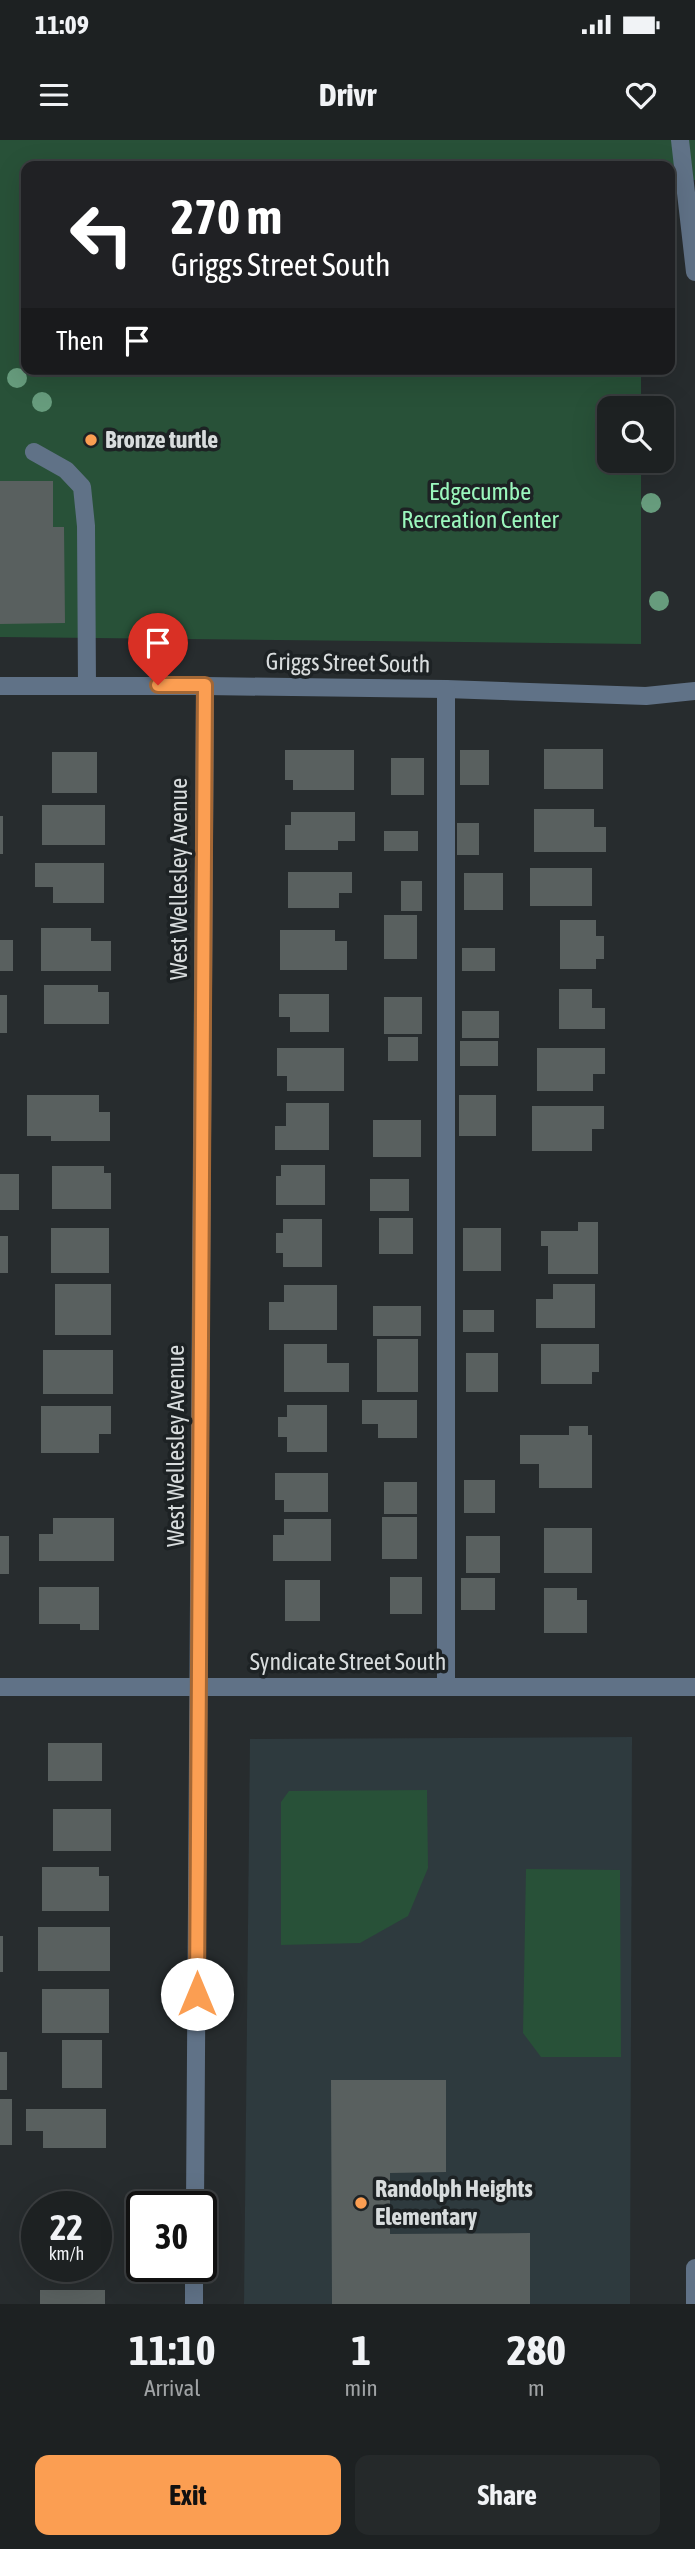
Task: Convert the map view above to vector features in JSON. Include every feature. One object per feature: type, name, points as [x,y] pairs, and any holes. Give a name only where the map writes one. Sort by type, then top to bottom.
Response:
[{"type":"street","points":[[680,140],[695,272]]},
{"type":"street","points":[[34,452],[66,470],[82,487],[86,526],[87,685]]},
{"type":"street","name":"Griggs Street South","points":[[0,685],[205,685],[646,696],[695,691]]},
{"type":"street","name":"West Wellesley Avenue","points":[[195,2191],[205,685]]},
{"type":"street","points":[[446,690],[446,1687]]},
{"type":"street","name":"Syndicate Street South","points":[[0,1687],[695,1687]]},
{"type":"street","points":[[695,2268],[695,2304]]},
{"type":"street","points":[[194,2282],[194,2304]]},
{"type":"shaded area","points":[[632,1737],[630,2304],[244,2304],[250,1739]]},
{"type":"green space","name":"Edgecumbe Recreation Center","points":[[0,140],[695,140],[695,180],[675,179],[675,161],[21,161],[21,375],[641,375],[641,396],[597,396],[597,473],[641,473],[641,644],[0,637]]},
{"type":"green space","points":[[427,1790],[428,1868],[408,1916],[360,1943],[281,1945],[281,1802],[289,1791]]},
{"type":"green space","points":[[526,1869],[620,1870],[621,2057],[541,2057],[523,2033]]},
{"type":"building","points":[[0,481],[53,481],[53,527],[64,527],[65,623],[0,624]]},
{"type":"building","points":[[544,749],[603,749],[603,789],[544,789]]},
{"type":"building","points":[[285,750],[354,750],[354,790],[293,790],[293,780],[285,780]]},
{"type":"building","points":[[460,750],[489,750],[489,785],[460,785]]},
{"type":"building","points":[[52,752],[97,752],[97,793],[52,793]]},
{"type":"building","points":[[391,758],[424,758],[424,795],[391,795]]},
{"type":"building","points":[[42,805],[105,805],[105,845],[42,845]]},
{"type":"building","points":[[534,809],[594,809],[594,827],[606,827],[606,852],[534,852]]},
{"type":"building","points":[[291,812],[355,812],[355,841],[338,841],[338,850],[285,850],[285,825],[291,825]]},
{"type":"building","points":[[0,816],[3,816],[3,854],[0,854]]},
{"type":"building","points":[[457,823],[479,823],[479,855],[457,855]]},
{"type":"building","points":[[384,831],[418,831],[418,851],[384,851]]},
{"type":"building","points":[[35,863],[104,863],[104,903],[53,903],[53,887],[35,887]]},
{"type":"building","points":[[530,868],[592,868],[592,906],[530,906]]},
{"type":"building","points":[[288,872],[352,872],[352,893],[339,893],[339,908],[288,908]]},
{"type":"building","points":[[464,873],[503,873],[503,910],[464,910]]},
{"type":"building","points":[[401,881],[422,881],[422,911],[401,911]]},
{"type":"building","points":[[384,915],[417,915],[417,959],[384,959]]},
{"type":"building","points":[[560,920],[596,920],[596,936],[604,936],[604,959],[596,959],[596,969],[560,969]]},
{"type":"building","points":[[41,928],[91,928],[91,941],[111,941],[111,971],[41,971]]},
{"type":"building","points":[[280,930],[335,930],[335,941],[347,941],[347,970],[280,970]]},
{"type":"building","points":[[0,940],[13,940],[13,971],[0,971]]},
{"type":"building","points":[[462,948],[495,948],[495,971],[462,971]]},
{"type":"building","points":[[44,985],[98,985],[98,992],[109,992],[109,1024],[44,1024]]},
{"type":"building","points":[[559,989],[592,989],[592,1008],[605,1008],[605,1029],[559,1029]]},
{"type":"building","points":[[279,994],[329,994],[329,1032],[290,1032],[290,1017],[279,1017]]},
{"type":"building","points":[[0,995],[7,995],[7,1033],[0,1033]]},
{"type":"building","points":[[384,997],[422,997],[422,1034],[384,1034]]},
{"type":"building","points":[[462,1011],[499,1011],[499,1038],[462,1038]]},
{"type":"building","points":[[388,1037],[418,1037],[418,1061],[388,1061]]},
{"type":"building","points":[[460,1041],[498,1041],[498,1066],[460,1066]]},
{"type":"building","points":[[277,1048],[344,1048],[344,1091],[287,1091],[287,1076],[277,1076]]},
{"type":"building","points":[[537,1048],[605,1048],[605,1074],[593,1074],[593,1091],[537,1091]]},
{"type":"building","points":[[27,1095],[99,1095],[99,1112],[110,1112],[110,1141],[51,1141],[51,1136],[27,1136]]},
{"type":"building","points":[[459,1095],[496,1095],[496,1136],[459,1136]]},
{"type":"building","points":[[286,1103],[329,1103],[329,1150],[275,1150],[275,1126],[286,1126]]},
{"type":"building","points":[[532,1106],[604,1106],[604,1129],[592,1129],[592,1151],[532,1151]]},
{"type":"building","points":[[373,1120],[421,1120],[421,1157],[373,1157]]},
{"type":"building","points":[[281,1165],[325,1165],[325,1205],[276,1205],[276,1176],[281,1176]]},
{"type":"building","points":[[52,1166],[104,1166],[104,1173],[111,1173],[111,1209],[52,1209]]},
{"type":"building","points":[[0,1174],[19,1174],[19,1210],[0,1210]]},
{"type":"building","points":[[370,1179],[409,1179],[409,1211],[370,1211]]},
{"type":"building","points":[[379,1218],[413,1218],[413,1254],[379,1254]]},
{"type":"building","points":[[283,1219],[322,1219],[322,1267],[283,1267],[283,1253],[276,1253],[276,1233],[283,1233]]},
{"type":"building","points":[[578,1222],[598,1222],[598,1274],[548,1274],[548,1246],[541,1246],[541,1231],[578,1231]]},
{"type":"building","points":[[51,1228],[109,1228],[109,1273],[51,1273]]},
{"type":"building","points":[[463,1228],[501,1228],[501,1271],[463,1271]]},
{"type":"building","points":[[0,1236],[8,1236],[8,1273],[0,1273]]},
{"type":"building","points":[[55,1284],[111,1284],[111,1335],[55,1335]]},
{"type":"building","points":[[553,1284],[595,1284],[595,1328],[536,1328],[536,1299],[553,1299]]},
{"type":"building","points":[[284,1285],[337,1285],[337,1330],[269,1330],[269,1302],[284,1302]]},
{"type":"building","points":[[373,1306],[421,1306],[421,1336],[373,1336]]},
{"type":"building","points":[[463,1310],[494,1310],[494,1332],[463,1332]]},
{"type":"building","points":[[377,1339],[418,1339],[418,1392],[377,1392]]},
{"type":"building","points":[[284,1344],[327,1344],[327,1363],[349,1363],[349,1392],[284,1392]]},
{"type":"building","points":[[541,1344],[599,1344],[599,1372],[592,1372],[592,1384],[541,1384]]},
{"type":"building","points":[[43,1350],[113,1350],[113,1394],[43,1394]]},
{"type":"building","points":[[466,1353],[498,1353],[498,1392],[466,1392]]},
{"type":"building","points":[[362,1400],[417,1400],[417,1438],[378,1438],[378,1424],[362,1424]]},
{"type":"building","points":[[287,1405],[327,1405],[327,1452],[287,1452],[287,1437],[278,1437],[278,1417],[287,1417]]},
{"type":"building","points":[[41,1406],[111,1406],[111,1434],[99,1434],[99,1453],[41,1453]]},
{"type":"building","points":[[569,1426],[588,1426],[588,1435],[592,1435],[592,1488],[539,1488],[539,1464],[520,1464],[520,1435],[569,1435]]},
{"type":"building","points":[[275,1473],[328,1473],[328,1512],[284,1512],[284,1500],[275,1500]]},
{"type":"building","points":[[464,1480],[495,1480],[495,1513],[464,1513]]},
{"type":"building","points":[[384,1482],[417,1482],[417,1514],[384,1514]]},
{"type":"building","points":[[382,1517],[417,1517],[417,1559],[382,1559]]},
{"type":"building","points":[[53,1518],[114,1518],[114,1561],[39,1561],[39,1534],[53,1534]]},
{"type":"building","points":[[284,1519],[331,1519],[331,1561],[273,1561],[273,1535],[284,1535]]},
{"type":"building","points":[[544,1528],[592,1528],[592,1573],[544,1573]]},
{"type":"building","points":[[0,1536],[9,1536],[9,1574],[0,1574]]},
{"type":"building","points":[[466,1536],[500,1536],[500,1573],[466,1573]]},
{"type":"building","points":[[390,1577],[422,1577],[422,1614],[390,1614]]},
{"type":"building","points":[[461,1578],[495,1578],[495,1610],[461,1610]]},
{"type":"building","points":[[285,1580],[320,1580],[320,1621],[285,1621]]},
{"type":"building","points":[[39,1587],[99,1587],[99,1630],[80,1630],[80,1624],[39,1624]]},
{"type":"building","points":[[544,1588],[577,1588],[577,1600],[587,1600],[587,1633],[544,1633]]},
{"type":"building","points":[[48,1743],[102,1743],[102,1781],[48,1781]]},
{"type":"building","points":[[53,1809],[111,1809],[111,1851],[53,1851]]},
{"type":"building","points":[[42,1867],[99,1867],[99,1876],[109,1876],[109,1911],[42,1911]]},
{"type":"building","points":[[38,1927],[110,1927],[110,1971],[38,1971]]},
{"type":"building","points":[[0,1936],[3,1936],[3,1972],[0,1972]]},
{"type":"building","points":[[42,1989],[109,1989],[109,2033],[42,2033]]},
{"type":"building","points":[[62,2040],[102,2040],[102,2088],[62,2088]]},
{"type":"building","points":[[0,2052],[7,2052],[7,2090],[0,2090]]},
{"type":"building","name":"Randolph Heights Elementary","points":[[331,2080],[446,2080],[446,2172],[390,2173],[390,2234],[530,2233],[530,2304],[332,2304]]},
{"type":"building","points":[[0,2099],[12,2099],[12,2145],[0,2145]]},
{"type":"building","points":[[26,2109],[106,2109],[106,2148],[43,2148],[43,2131],[26,2131]]},
{"type":"building","points":[[40,2290],[105,2290],[105,2304],[40,2304]]},
{"type":"place","name":"Bronze turtle","points":[[91,440]]},
{"type":"place","name":"Randolph Heights Elementary","points":[[361,2203]]},
{"type":"route","points":[[158,685],[205,685],[197,1994]]}]
